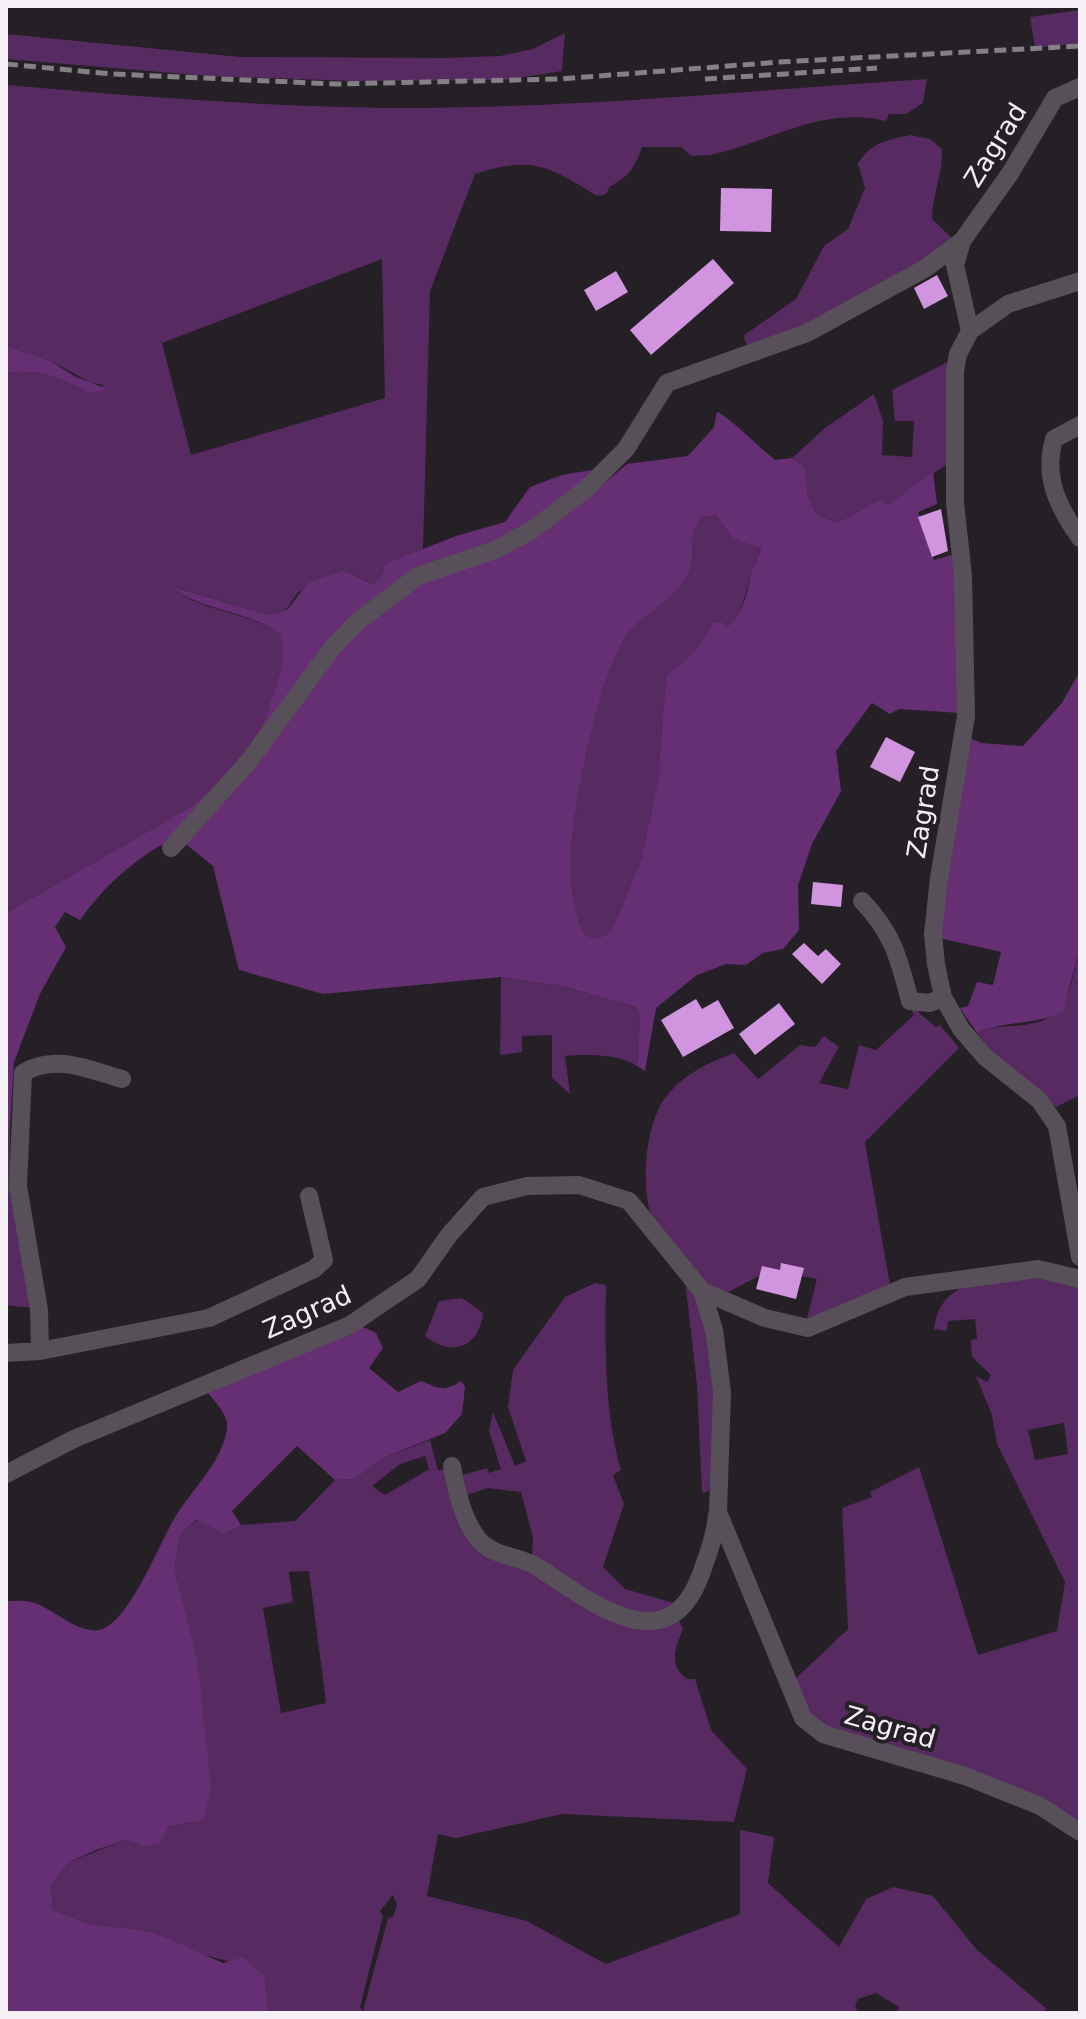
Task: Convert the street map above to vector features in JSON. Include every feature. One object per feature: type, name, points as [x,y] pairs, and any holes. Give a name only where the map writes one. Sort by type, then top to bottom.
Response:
[{"type":"street","name":"Zagrad","points":[[171,848],[249,761],[333,647],[357,622],[418,576],[495,550],[532,530],[586,489],[626,449],[667,383],[807,333],[926,268],[962,241],[1011,172],[1055,98],[1080,87]]},
{"type":"street","name":"Zagrad","points":[[962,241],[955,265],[970,331],[958,354],[955,371],[955,503],[963,575],[966,716],[939,878],[933,934],[943,997],[961,1029],[985,1057],[1039,1100],[1057,1126],[1080,1257]]},
{"type":"street","points":[[970,331],[1008,304],[1080,281]]},
{"type":"street","points":[[1080,425],[1054,439],[1049,458],[1050,477],[1061,512],[1080,538]]},
{"type":"street","points":[[862,901],[884,923],[896,948],[910,1001],[930,1003],[943,997]]},
{"type":"street","points":[[40,1351],[39,1310],[18,1186],[23,1073],[32,1067],[61,1062],[122,1079]]},
{"type":"street","name":"Zagrad","points":[[6,1474],[74,1439],[350,1325],[418,1279],[449,1235],[483,1197],[527,1186],[579,1185],[629,1201],[702,1291],[714,1330],[722,1392],[716,1533],[698,1584],[686,1604],[664,1620],[633,1620],[615,1614],[530,1562],[494,1552],[479,1540],[467,1519],[452,1466]]},
{"type":"street","points":[[6,1353],[40,1351],[209,1318],[314,1269],[324,1260],[309,1196]]},
{"type":"street","name":"Zagrad","points":[[702,1291],[765,1318],[808,1328],[905,1287],[1038,1269],[1080,1279]]},
{"type":"street","name":"Zagrad","points":[[718,1512],[803,1718],[823,1734],[965,1776],[1040,1806],[1080,1832]]},
{"type":"shaded area","points":[[1080,10],[1080,43],[1035,48],[1030,17]]},
{"type":"shaded area","points":[[565,33],[562,71],[504,80],[352,81],[208,76],[6,59],[6,34],[240,57],[447,58],[500,56],[533,49]]},
{"type":"shaded area","points":[[927,79],[923,103],[906,114],[889,114],[886,121],[839,118],[818,121],[710,155],[691,156],[681,147],[642,147],[634,166],[626,175],[610,186],[606,194],[597,196],[540,167],[512,165],[475,174],[430,291],[423,550],[385,564],[382,575],[373,584],[353,575],[298,592],[286,610],[269,615],[171,586],[195,601],[255,621],[282,635],[282,667],[255,749],[192,806],[6,913],[6,373],[50,375],[90,392],[104,385],[91,383],[51,361],[6,346],[6,85],[263,104],[418,108],[608,101]],"holes":[[[382,259],[385,398],[191,455],[162,343]]]},
{"type":"shaded area","points":[[910,135],[930,139],[942,149],[932,219],[954,240],[882,291],[749,349],[743,336],[796,299],[824,246],[848,229],[865,188],[858,164],[862,157],[880,144]]},
{"type":"shaded area","points":[[6,346],[51,361],[74,376],[107,389],[90,393],[50,376],[28,372],[6,373]]},
{"type":"shaded area","points":[[948,362],[947,464],[888,505],[881,499],[837,523],[816,514],[808,496],[805,467],[792,458],[825,428],[874,394],[883,421],[882,455],[912,457],[914,421],[895,421],[892,390]]},
{"type":"shaded area","points":[[717,412],[775,460],[792,458],[805,467],[808,496],[816,514],[837,523],[881,499],[888,505],[933,472],[937,504],[918,512],[934,560],[955,554],[960,713],[899,709],[890,714],[872,703],[836,751],[841,791],[812,844],[798,885],[799,930],[783,949],[763,953],[746,965],[726,964],[697,975],[656,1008],[645,1071],[637,1066],[640,1019],[636,1007],[562,986],[501,977],[323,994],[239,970],[213,866],[177,837],[123,872],[80,920],[65,912],[55,927],[66,947],[40,994],[14,1062],[10,1127],[6,1127],[6,913],[192,806],[255,748],[282,667],[282,635],[255,620],[196,601],[170,586],[269,615],[287,610],[308,583],[343,571],[373,584],[382,575],[385,564],[456,536],[505,522],[530,487],[562,475],[592,470],[606,482],[627,464],[688,456],[714,427]],"holes":[[[716,515],[732,538],[761,548],[744,603],[727,628],[721,621],[712,623],[687,659],[666,676],[658,780],[641,860],[611,932],[597,939],[585,935],[573,895],[572,848],[588,748],[607,680],[628,634],[685,580],[691,564],[694,533],[701,517]]]},
{"type":"shaded area","points":[[716,515],[732,538],[761,547],[744,602],[733,622],[727,629],[721,621],[712,623],[693,653],[666,676],[658,780],[641,860],[611,932],[597,939],[585,935],[578,920],[571,870],[575,818],[597,712],[617,653],[628,634],[685,580],[691,564],[697,525],[701,517]]},
{"type":"shaded area","points":[[1080,671],[1080,946],[1063,1012],[977,1033],[960,1008],[968,1006],[977,982],[993,985],[1001,952],[939,938],[943,881],[970,738],[981,743],[1023,746],[1062,703]]},
{"type":"shaded area","points":[[1080,946],[1080,1095],[1056,1107],[996,1057],[977,1033],[990,1028],[1032,1024],[1057,1011],[1069,991]]},
{"type":"shaded area","points":[[501,977],[562,986],[636,1007],[640,1019],[637,1066],[612,1057],[565,1056],[570,1094],[552,1078],[552,1035],[522,1036],[522,1052],[500,1055]]},
{"type":"shaded area","points":[[910,1007],[919,1008],[919,1013],[936,1027],[940,1025],[959,1048],[865,1142],[890,1285],[806,1322],[817,1279],[771,1270],[728,1292],[699,1280],[658,1233],[648,1203],[648,1148],[656,1114],[663,1101],[677,1084],[714,1061],[734,1053],[758,1079],[800,1045],[815,1047],[824,1036],[839,1047],[819,1083],[848,1089],[859,1045],[876,1050],[914,1015]]},
{"type":"shaded area","points":[[6,1127],[10,1127],[10,1184],[33,1308],[6,1305]]},
{"type":"shaded area","points":[[1023,1275],[1080,1286],[1080,1819],[1076,1820],[846,1740],[810,1719],[793,1681],[848,1629],[842,1508],[872,1497],[870,1492],[919,1467],[978,1655],[1057,1631],[1065,1582],[997,1444],[992,1415],[976,1376],[987,1382],[991,1375],[972,1357],[971,1340],[977,1339],[975,1319],[948,1321],[947,1331],[934,1329],[938,1313],[954,1292],[979,1282]],"holes":[[[1064,1423],[1068,1454],[1035,1460],[1028,1430]]]},
{"type":"shaded area","points":[[685,1279],[701,1300],[717,1419],[709,1491],[702,1493],[697,1385]]},
{"type":"shaded area","points":[[595,1283],[606,1285],[609,1402],[621,1470],[613,1475],[624,1504],[603,1567],[625,1589],[681,1605],[633,1617],[532,1556],[533,1538],[521,1492],[488,1488],[466,1495],[459,1476],[487,1468],[489,1473],[501,1469],[489,1431],[493,1412],[515,1466],[526,1461],[508,1407],[513,1370],[565,1297]]},
{"type":"shaded area","points":[[462,1298],[483,1313],[481,1325],[470,1341],[463,1346],[445,1346],[425,1336],[439,1301]]},
{"type":"shaded area","points":[[359,1325],[376,1333],[383,1348],[369,1368],[398,1392],[421,1381],[441,1388],[461,1381],[465,1387],[462,1414],[445,1433],[383,1458],[355,1479],[335,1480],[297,1446],[232,1511],[241,1525],[223,1534],[197,1519],[181,1534],[174,1568],[197,1657],[211,1788],[204,1820],[169,1826],[158,1845],[142,1846],[125,1840],[96,1850],[69,1862],[51,1887],[53,1910],[90,1924],[150,1931],[223,1963],[243,1957],[265,1977],[269,2013],[6,2013],[6,1601],[39,1605],[90,1630],[99,1630],[110,1624],[132,1598],[174,1519],[219,1453],[227,1424],[221,1409],[207,1392]]},
{"type":"shaded area","points":[[430,1440],[438,1471],[447,1468],[464,1521],[510,1561],[592,1606],[678,1618],[683,1629],[676,1649],[677,1668],[687,1679],[695,1679],[711,1730],[747,1769],[734,1822],[562,1814],[456,1838],[438,1834],[427,1896],[527,1921],[606,1964],[740,1914],[740,1830],[774,1837],[768,1883],[839,1947],[866,1899],[893,1887],[933,1896],[977,1950],[1047,2009],[1040,2013],[897,2013],[899,2007],[876,1993],[858,1999],[855,2005],[858,2013],[269,2013],[265,1977],[254,1968],[189,1951],[150,1931],[90,1924],[53,1910],[51,1887],[69,1862],[125,1840],[142,1846],[169,1826],[204,1820],[197,1657],[174,1568],[181,1534],[198,1519],[223,1534],[241,1525],[295,1521],[335,1480],[355,1479],[383,1458]],"holes":[[[425,1456],[429,1469],[385,1495],[372,1486],[400,1464]],[[309,1571],[326,1703],[281,1713],[263,1608],[293,1602],[289,1572]],[[393,1895],[397,1904],[393,1917],[388,1918],[363,2011],[360,2007],[383,1916],[380,1911]]]},
{"type":"building","points":[[721,188],[772,189],[771,232],[720,231]]},
{"type":"building","points":[[713,259],[734,283],[651,355],[630,330]]},
{"type":"building","points":[[616,271],[628,292],[596,311],[584,290]]},
{"type":"building","points":[[937,275],[948,296],[924,309],[914,288]]},
{"type":"building","points":[[941,509],[948,551],[932,557],[918,517]]},
{"type":"building","points":[[886,737],[915,752],[900,782],[870,767]]},
{"type":"building","points":[[813,882],[843,885],[841,907],[811,904]]},
{"type":"building","points":[[804,943],[818,956],[826,949],[841,964],[822,984],[792,954]]},
{"type":"building","points":[[696,999],[702,1009],[718,1000],[734,1028],[683,1057],[661,1020]]},
{"type":"building","points":[[779,1003],[795,1024],[755,1055],[739,1034]]},
{"type":"building","points":[[781,1263],[804,1268],[796,1299],[756,1289],[762,1266],[780,1270]]},
{"type":"railway","points":[[6,64],[112,74],[336,84],[560,79],[780,62],[1080,46]]},
{"type":"railway","points":[[705,79],[877,68]]}]
